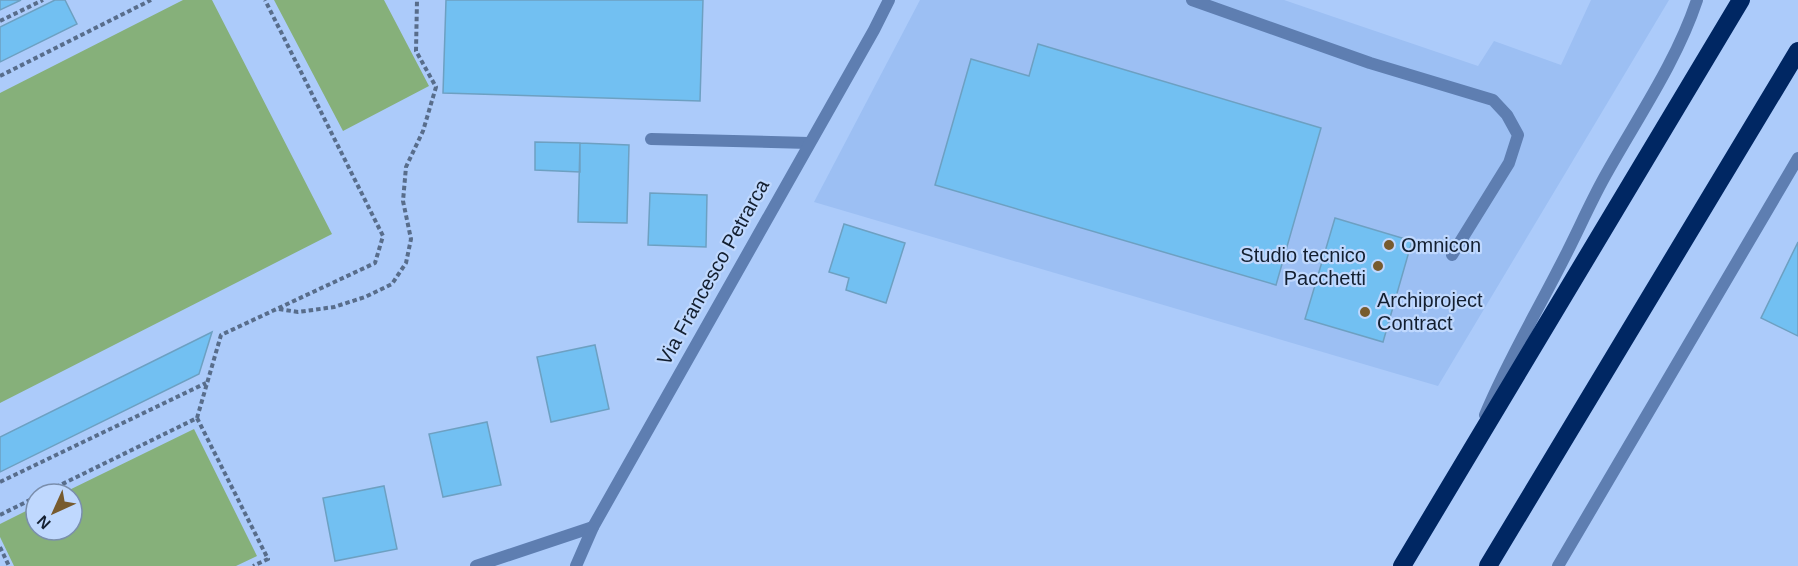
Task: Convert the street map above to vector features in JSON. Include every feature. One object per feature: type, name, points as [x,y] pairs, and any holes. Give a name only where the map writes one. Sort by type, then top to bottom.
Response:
[{"type":"highway","points":[[1402,566],[1741,0]]},
{"type":"highway","points":[[1488,566],[1798,51]]},
{"type":"street","name":"Via Francesco Petrarca","points":[[576,566],[593,527],[889,0]]},
{"type":"street","points":[[1192,0],[1370,63],[1493,99],[1507,115],[1518,135],[1509,163],[1452,255]]},
{"type":"street","points":[[1466,459],[1498,384],[1560,267],[1602,181],[1689,24],[1697,0]]},
{"type":"street","points":[[651,139],[809,143]]},
{"type":"street","points":[[1558,566],[1798,158]]},
{"type":"street","points":[[476,566],[593,527]]},
{"type":"path","points":[[0,21],[43,0]]},
{"type":"path","points":[[0,76],[151,0]]},
{"type":"path","points":[[253,566],[268,559],[197,418],[220,335],[375,263],[382,236],[265,0]]},
{"type":"path","points":[[277,309],[298,312],[334,307],[365,297],[392,284],[406,263],[411,239],[403,201],[406,167],[423,131],[436,87],[416,51],[417,0]]},
{"type":"path","points":[[0,482],[207,383]]},
{"type":"path","points":[[66,482],[197,418]]},
{"type":"path","points":[[0,515],[24,503]]},
{"type":"path","points":[[0,548],[9,566]]},
{"type":"shaded area","points":[[920,0],[1284,0],[1478,66],[1494,41],[1561,65],[1591,0],[1669,0],[1438,386],[814,202]]},
{"type":"green space","points":[[183,0],[212,0],[332,234],[0,403],[0,93]]},
{"type":"green space","points":[[274,0],[384,0],[429,86],[343,131]]},
{"type":"green space","points":[[194,429],[257,556],[236,566],[14,566],[0,537],[0,524],[24,512],[24,542],[84,542],[84,483]]},
{"type":"building","points":[[0,0],[21,0],[0,10]]},
{"type":"building","points":[[55,0],[65,0],[77,24],[0,62],[0,27]]},
{"type":"building","points":[[446,0],[703,0],[700,101],[443,93]]},
{"type":"building","points":[[1038,44],[1321,128],[1276,285],[935,185],[971,59],[1029,76]]},
{"type":"building","points":[[535,142],[580,143],[580,172],[535,170]]},
{"type":"building","points":[[580,143],[629,145],[627,223],[578,222]]},
{"type":"building","points":[[650,193],[707,195],[706,247],[648,245]]},
{"type":"building","points":[[1335,218],[1412,241],[1383,342],[1305,319]]},
{"type":"building","points":[[844,224],[905,243],[886,303],[846,290],[849,278],[829,272]]},
{"type":"building","points":[[1798,242],[1798,336],[1761,318]]},
{"type":"building","points":[[212,332],[199,374],[0,472],[0,437]]},
{"type":"building","points":[[595,345],[609,409],[551,422],[537,357]]},
{"type":"building","points":[[487,422],[501,485],[443,497],[429,434]]},
{"type":"building","points":[[384,486],[397,549],[335,561],[323,498]]},
{"type":"place","name":"Omnicon","points":[[1389,245]]},
{"type":"place","name":"Studio tecnico Pacchetti","points":[[1378,266]]},
{"type":"place","name":"Archiproject Contract","points":[[1365,312]]}]
